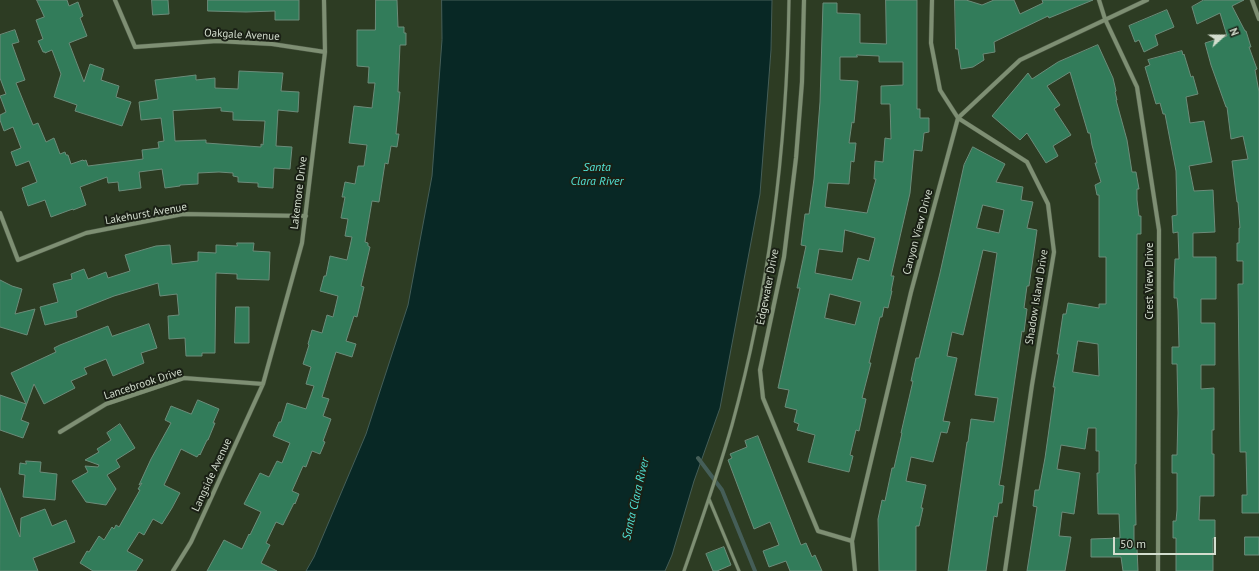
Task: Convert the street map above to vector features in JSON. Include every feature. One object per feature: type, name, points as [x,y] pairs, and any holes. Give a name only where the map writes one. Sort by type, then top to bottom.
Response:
[{"type":"street","name":"Oakgale Avenue","points":[[115,0],[135,47],[217,41],[272,44],[325,52]]},
{"type":"street","name":"Lakemore Drive","points":[[263,384],[302,243],[325,52],[324,0]]},
{"type":"street","name":"Edgewater Drive","points":[[804,0],[802,82],[795,166],[784,258],[760,370],[763,398],[818,531],[852,541]]},
{"type":"street","name":"Shadow Island Drive","points":[[932,0],[931,43],[940,90],[958,118],[1027,162],[1048,204],[1054,252],[1032,385],[1005,571]]},
{"type":"street","name":"Crest View Drive","points":[[1099,0],[1105,19],[1137,87],[1159,230],[1158,571]]},
{"type":"street","points":[[958,118],[1020,60],[1147,0]]},
{"type":"street","points":[[1252,0],[1259,19]]},
{"type":"street","name":"Canyon View Drive","points":[[855,571],[852,541],[911,292],[958,118]]},
{"type":"street","name":"Lakehurst Avenue","points":[[0,213],[18,260],[86,233],[183,214],[306,216]]},
{"type":"street","name":"Lancebrook Drive","points":[[60,432],[106,404],[184,378],[263,384]]},
{"type":"street","name":"Langside Avenue","points":[[173,571],[191,542],[263,384]]},
{"type":"lane","points":[[684,571],[712,492],[732,424],[749,355],[768,259],[784,122],[788,56],[789,0]]},
{"type":"lane","points":[[709,499],[739,571]]},
{"type":"water","name":"Santa Clara River","points":[[442,0],[772,0],[771,50],[760,194],[720,408],[694,481],[672,555],[665,571],[306,571],[314,557],[366,434],[408,305],[432,176],[442,40]]},
{"type":"building","points":[[37,0],[67,0],[69,6],[78,2],[83,16],[80,18],[87,36],[69,43],[84,82],[90,64],[104,69],[101,80],[119,86],[116,97],[131,102],[122,126],[75,111],[77,105],[54,97],[61,74],[52,50],[45,53],[43,52],[38,41],[43,39],[36,20],[44,17]]},
{"type":"building","points":[[152,0],[168,0],[169,14],[153,15]]},
{"type":"building","points":[[208,0],[299,0],[299,20],[275,20],[275,11],[208,11]]},
{"type":"building","points":[[376,0],[397,0],[398,27],[404,27],[404,33],[406,33],[406,45],[400,45],[398,92],[400,92],[396,134],[399,134],[397,147],[391,146],[388,164],[385,163],[379,202],[372,201],[365,242],[368,243],[368,246],[370,247],[361,286],[364,287],[357,317],[354,316],[346,341],[356,344],[352,357],[336,352],[322,397],[329,399],[323,416],[331,419],[323,441],[325,442],[320,454],[312,451],[306,467],[303,466],[292,491],[299,494],[295,504],[294,503],[283,525],[276,522],[266,543],[270,545],[261,563],[277,571],[207,571],[224,540],[242,549],[261,512],[244,504],[260,473],[269,477],[277,461],[282,463],[290,443],[273,436],[279,422],[281,422],[287,403],[306,409],[314,386],[306,384],[311,367],[303,364],[312,330],[322,333],[327,315],[333,317],[338,296],[320,291],[324,276],[326,276],[330,256],[347,260],[352,237],[345,236],[348,219],[341,218],[345,197],[342,197],[345,182],[355,184],[358,166],[364,166],[367,145],[349,143],[354,106],[372,108],[375,83],[368,83],[369,67],[357,66],[357,30],[375,30]]},
{"type":"building","points":[[886,0],[917,0],[917,109],[920,109],[920,118],[929,118],[929,132],[924,133],[922,151],[914,150],[910,193],[891,276],[894,276],[892,291],[888,308],[884,307],[882,317],[880,317],[869,363],[871,363],[862,398],[866,399],[859,431],[856,430],[850,455],[853,456],[849,472],[808,462],[815,435],[797,430],[799,424],[794,422],[797,410],[785,407],[789,390],[778,388],[800,288],[797,288],[806,246],[801,245],[805,214],[809,214],[814,179],[820,102],[823,3],[837,3],[837,13],[860,14],[860,43],[886,44]],"holes":[[[857,55],[879,56],[879,62],[903,62],[903,85],[881,86],[881,104],[890,104],[891,139],[885,138],[883,162],[875,161],[874,179],[876,179],[867,213],[825,207],[828,183],[849,184],[851,161],[854,162],[856,143],[849,143],[852,122],[854,123],[858,81],[840,80],[840,57],[857,57]],[[845,230],[875,238],[869,261],[858,258],[852,280],[815,273],[819,249],[842,252]],[[830,294],[861,302],[855,325],[825,318]]]},
{"type":"building","points":[[955,0],[966,0],[982,5],[994,0],[1014,0],[1020,14],[1043,3],[1042,0],[1093,0],[1049,18],[1048,16],[994,42],[995,52],[983,54],[984,60],[973,67],[961,69],[958,49],[956,49]]},
{"type":"building","points":[[1204,0],[1244,0],[1232,6],[1246,31],[1251,47],[1249,47],[1257,69],[1255,70],[1259,92],[1259,513],[1242,513],[1242,495],[1247,495],[1246,452],[1240,452],[1238,284],[1243,284],[1243,261],[1237,261],[1237,243],[1239,243],[1240,228],[1232,161],[1248,159],[1243,136],[1231,139],[1227,107],[1211,65],[1205,43],[1227,36],[1220,13],[1197,24],[1192,7]]},
{"type":"building","points":[[1167,10],[1174,27],[1155,35],[1158,45],[1144,52],[1139,40],[1135,42],[1129,26]]},
{"type":"building","points":[[15,30],[19,42],[12,44],[25,80],[16,83],[33,125],[38,123],[46,142],[54,138],[60,154],[65,152],[66,155],[68,155],[71,164],[86,160],[88,166],[143,159],[142,150],[159,148],[158,142],[164,141],[161,118],[141,120],[139,102],[158,99],[155,80],[196,75],[196,80],[215,78],[215,88],[238,89],[239,71],[283,73],[281,91],[299,92],[298,112],[278,110],[276,146],[292,147],[290,169],[274,168],[273,188],[258,187],[258,183],[238,182],[238,177],[233,176],[233,173],[219,172],[198,173],[198,184],[165,188],[162,169],[139,172],[141,188],[119,191],[118,182],[108,183],[107,177],[80,187],[86,205],[51,217],[45,200],[28,206],[22,188],[37,182],[29,161],[16,166],[11,152],[21,148],[13,127],[4,131],[0,120],[0,115],[6,112],[0,96],[6,94],[0,78],[0,35]],"holes":[[[221,108],[221,111],[233,112],[233,120],[265,121],[263,145],[261,144],[261,147],[206,143],[206,140],[175,141],[173,111]]]},
{"type":"building","points":[[1098,45],[1113,78],[1116,91],[1116,100],[1127,140],[1132,172],[1136,172],[1139,189],[1137,189],[1137,200],[1139,216],[1141,216],[1141,234],[1137,234],[1135,464],[1136,525],[1134,525],[1134,548],[1137,548],[1138,571],[1123,571],[1121,557],[1091,557],[1091,539],[1120,538],[1119,514],[1098,514],[1097,473],[1099,473],[1099,451],[1096,451],[1096,428],[1088,428],[1085,449],[1061,445],[1057,469],[1080,473],[1074,514],[1062,512],[1059,536],[1071,537],[1065,571],[1027,571],[1037,507],[1033,506],[1035,490],[1039,490],[1045,458],[1063,314],[1066,314],[1068,303],[1099,308],[1099,304],[1106,304],[1106,257],[1099,257],[1099,195],[1097,195],[1095,185],[1101,182],[1095,163],[1097,163],[1090,133],[1088,133],[1070,72],[1047,86],[1060,105],[1054,109],[1071,135],[1053,146],[1058,156],[1046,163],[1027,133],[1020,140],[992,116],[1028,73],[1032,79],[1058,62]],"holes":[[[1078,341],[1098,344],[1099,376],[1073,372]]]},
{"type":"building","points":[[1182,51],[1191,77],[1193,76],[1198,94],[1186,97],[1190,123],[1204,121],[1212,162],[1189,166],[1194,191],[1213,190],[1215,232],[1193,233],[1193,257],[1216,257],[1216,299],[1201,299],[1201,323],[1215,323],[1215,365],[1201,365],[1201,389],[1214,388],[1214,430],[1212,430],[1212,454],[1214,454],[1214,496],[1200,496],[1199,520],[1215,520],[1215,538],[1213,538],[1213,571],[1176,571],[1176,538],[1173,538],[1173,521],[1176,521],[1177,510],[1177,473],[1172,473],[1172,455],[1177,455],[1178,413],[1177,364],[1172,364],[1172,347],[1179,347],[1177,298],[1174,298],[1175,259],[1179,259],[1178,232],[1173,233],[1172,216],[1177,215],[1176,171],[1165,114],[1163,114],[1160,103],[1156,104],[1145,67],[1150,65],[1148,60]]},
{"type":"building","points":[[973,147],[1005,164],[996,182],[1023,187],[1021,200],[1033,202],[1027,228],[1037,230],[1029,286],[1027,286],[1024,308],[1027,309],[1024,332],[1022,331],[999,485],[1004,486],[1002,503],[999,503],[997,517],[994,516],[986,571],[948,571],[971,419],[994,422],[998,398],[975,395],[997,253],[983,250],[963,335],[952,332],[947,356],[957,358],[943,421],[950,422],[947,433],[941,432],[933,462],[911,457],[906,481],[926,485],[919,526],[916,526],[916,571],[879,571],[878,519],[882,500],[885,501],[892,468],[894,468],[913,381],[911,381],[916,358],[919,358],[964,165]],"holes":[[[983,205],[1004,210],[999,233],[977,228]]]},
{"type":"building","points":[[237,243],[254,243],[253,251],[270,252],[269,280],[237,279],[237,274],[216,273],[215,353],[202,353],[202,356],[186,356],[185,338],[169,339],[168,316],[179,315],[177,294],[160,296],[158,283],[114,296],[76,311],[77,317],[45,325],[40,307],[58,302],[53,284],[72,279],[71,274],[84,269],[88,279],[106,272],[108,278],[130,271],[125,255],[156,246],[170,245],[172,264],[198,261],[198,252],[216,253],[216,245],[237,246]]},
{"type":"building","points":[[0,280],[22,289],[15,314],[35,309],[27,335],[0,327]]},
{"type":"building","points":[[236,307],[249,307],[249,343],[235,343]]},
{"type":"building","points":[[149,324],[157,348],[141,353],[144,363],[113,376],[106,359],[84,368],[87,374],[71,381],[75,388],[44,404],[34,384],[21,420],[29,423],[23,438],[0,430],[0,395],[26,404],[11,373],[56,352],[54,348],[60,345],[108,326],[112,336]]},
{"type":"building","points":[[198,400],[219,409],[213,423],[215,423],[200,455],[199,454],[197,457],[181,449],[164,485],[180,493],[162,524],[153,519],[144,535],[139,532],[127,551],[143,560],[136,571],[93,571],[80,563],[99,536],[104,540],[112,527],[114,529],[116,525],[119,527],[140,490],[138,489],[142,483],[139,485],[151,459],[171,423],[165,420],[171,406],[191,414]]},
{"type":"building","points":[[120,424],[135,448],[116,460],[120,467],[107,475],[116,489],[106,505],[86,502],[72,481],[88,472],[85,466],[98,467],[99,465],[85,460],[99,452],[97,449],[111,440],[107,433]]},
{"type":"building","points":[[758,436],[801,545],[806,543],[812,557],[815,555],[822,571],[790,571],[786,561],[769,567],[763,551],[779,545],[770,522],[754,529],[728,460],[732,458],[730,454],[747,447],[745,441]]},
{"type":"building","points":[[26,461],[41,462],[40,472],[57,474],[55,500],[23,497],[25,475],[19,474],[20,463],[26,464]]},
{"type":"building","points":[[0,488],[20,537],[21,518],[45,509],[52,526],[66,520],[75,542],[33,558],[38,571],[0,571]]},
{"type":"building","points":[[1245,537],[1259,537],[1259,555],[1245,555]]},
{"type":"building","points":[[724,547],[731,565],[717,571],[713,571],[706,554]]},
{"type":"waterway","points":[[698,458],[722,490],[755,571]]}]
